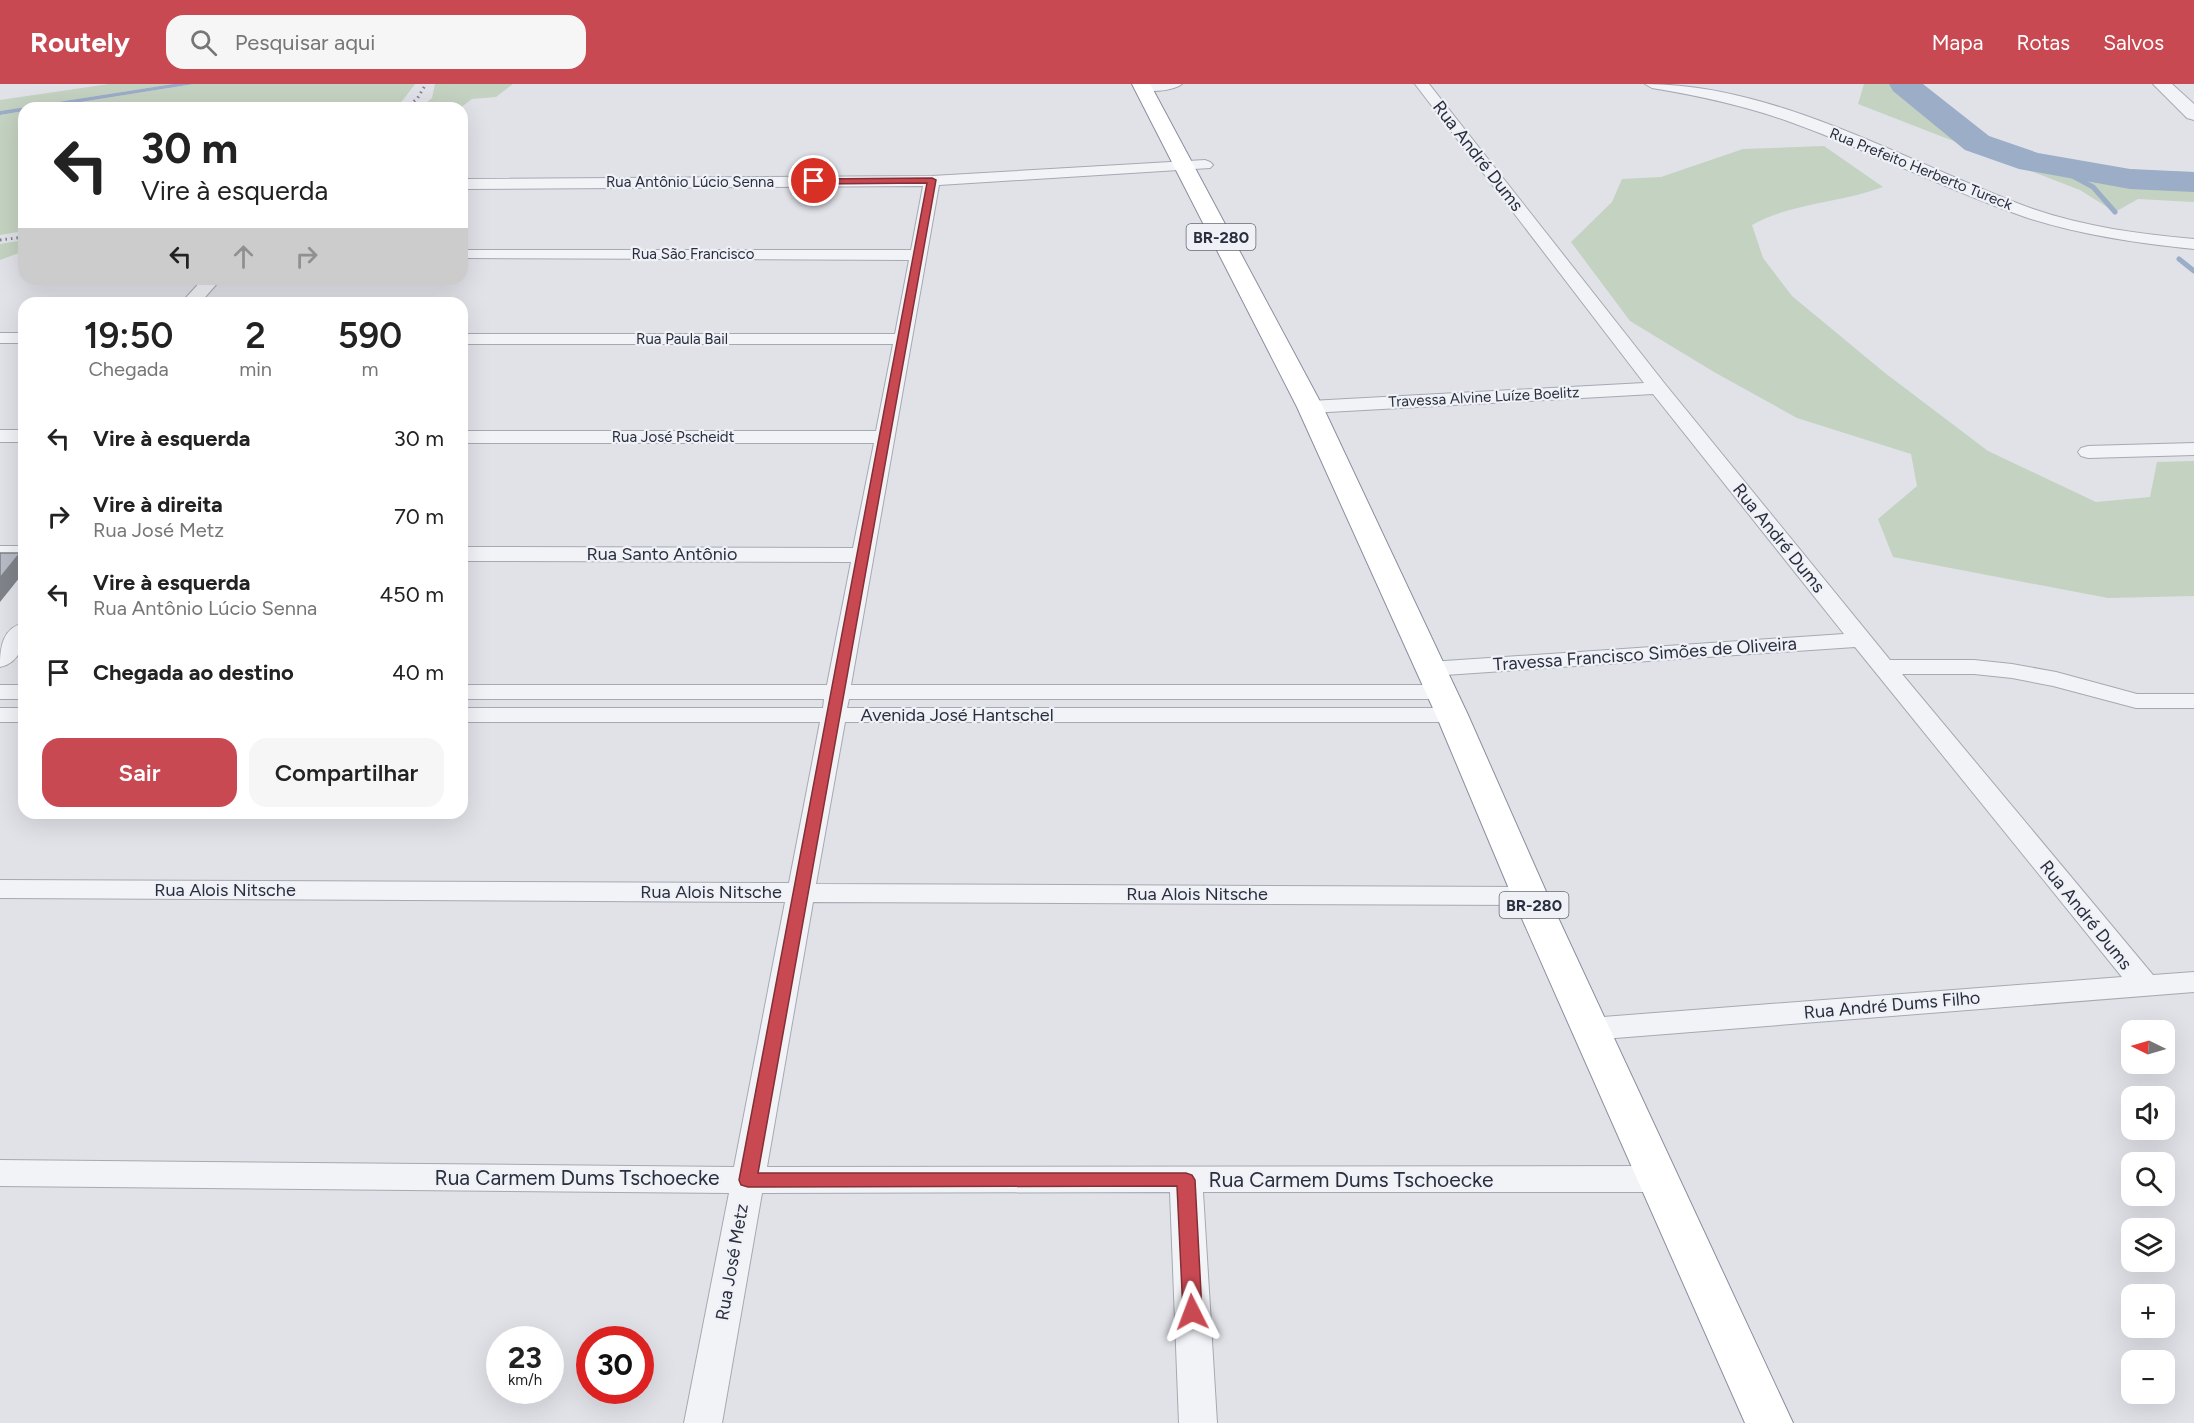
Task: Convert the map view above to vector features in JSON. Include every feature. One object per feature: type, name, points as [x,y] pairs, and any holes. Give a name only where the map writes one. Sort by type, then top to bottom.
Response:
[{"type":"highway","points":[[1168,84],[1176,94]]},
{"type":"highway","name":"BR-280","points":[[1142,85],[1305,397]]},
{"type":"highway","name":"BR-280","points":[[1196,145],[1305,397],[1441,692],[1530,896],[1768,1423]]},
{"type":"street","points":[[1142,85],[1168,84]]},
{"type":"street","name":"Rua André Dums","points":[[1422,84],[1658,388],[1883,667],[2145,985]]},
{"type":"street","name":"Rua Prefeito Herberto Tureck","points":[[1652,84],[1707,92],[1767,107],[2051,220],[2109,233],[2194,243]]},
{"type":"street","points":[[2162,84],[2194,114]]},
{"type":"street","name":"Rua Antônio Lúcio Senna","points":[[468,184],[932,180],[1205,165]]},
{"type":"street","name":"Rua José Metz","points":[[703,1423],[932,180]]},
{"type":"street","name":"Rua São Francisco","points":[[468,253],[918,255]]},
{"type":"street","points":[[196,297],[206,285]]},
{"type":"street","points":[[0,338],[18,338]]},
{"type":"street","name":"Rua Paula Bail","points":[[468,339],[902,339]]},
{"type":"street","name":"Travessa Alvine Luíze Boelitz","points":[[1305,397],[1658,388]]},
{"type":"street","points":[[0,436],[18,436]]},
{"type":"street","name":"Rua José Pscheidt","points":[[468,437],[884,437]]},
{"type":"street","points":[[2088,452],[2194,449]]},
{"type":"street","points":[[0,553],[18,553]]},
{"type":"street","name":"Rua Santo Antônio","points":[[468,554],[862,555]]},
{"type":"street","points":[[0,660],[18,638]]},
{"type":"street","name":"Travessa Francisco Simões de Oliveira","points":[[1441,692],[1861,640]]},
{"type":"street","points":[[1883,667],[1974,667],[2012,671],[2056,679],[2136,701],[2194,701]]},
{"type":"street","points":[[0,692],[18,692]]},
{"type":"street","name":"Avenida José Hantschel","points":[[468,692],[835,704]]},
{"type":"street","name":"Avenida José Hantschel","points":[[468,715],[835,704],[1441,692]]},
{"type":"street","points":[[0,716],[18,716]]},
{"type":"street","name":"Rua Alois Nitsche","points":[[0,889],[1530,896]]},
{"type":"street","name":"Rua André Dums Filho","points":[[1590,1029],[2194,982]]},
{"type":"street","name":"Rua Carmem Dums Tschoecke","points":[[0,1173],[748,1180],[1658,1179]]},
{"type":"street","points":[[1186,1180],[1198,1423]]},
{"type":"green space","points":[[109,84],[173,84],[58,102],[18,102],[18,108],[0,111],[0,100]]},
{"type":"green space","points":[[194,84],[415,84],[400,102],[81,102]]},
{"type":"green space","points":[[435,84],[513,84],[496,97],[472,99],[468,102],[427,102],[432,98]]},
{"type":"green space","points":[[1864,84],[1917,84],[1966,127],[1996,142],[2022,151],[2080,164],[2194,172],[2194,202],[2138,199],[2115,212],[2080,190],[1858,104]]},
{"type":"green space","points":[[18,112],[18,232],[0,235],[0,115]]},
{"type":"green space","points":[[1824,146],[1883,187],[1783,212],[1752,225],[1763,258],[1792,296],[1885,373],[1988,451],[2096,502],[2150,497],[2157,462],[2194,461],[2194,596],[2108,598],[1893,557],[1878,519],[1917,486],[1911,454],[1797,418],[1714,372],[1630,321],[1571,242],[1612,202],[1622,179],[1661,177],[1743,149]]},
{"type":"green space","points":[[18,241],[18,253],[0,260],[0,244]]},
{"type":"water","points":[[173,84],[194,84],[81,102],[58,102]]},
{"type":"water","points":[[18,108],[18,112],[0,115],[0,111]]},
{"type":"building","points":[[0,553],[18,553],[18,556],[0,578]]},
{"type":"waterway","points":[[1904,84],[1977,143],[2031,162],[2130,179],[2194,182]]},
{"type":"waterway","points":[[2054,166],[2093,187],[2115,212]]},
{"type":"waterway","points":[[2179,259],[2194,271]]},
{"type":"railway","points":[[413,102],[426,84]]},
{"type":"railway","points":[[0,240],[18,238]]},
{"type":"route","points":[[814,181],[932,180],[748,1180],[1186,1180],[1192,1312]]}]
